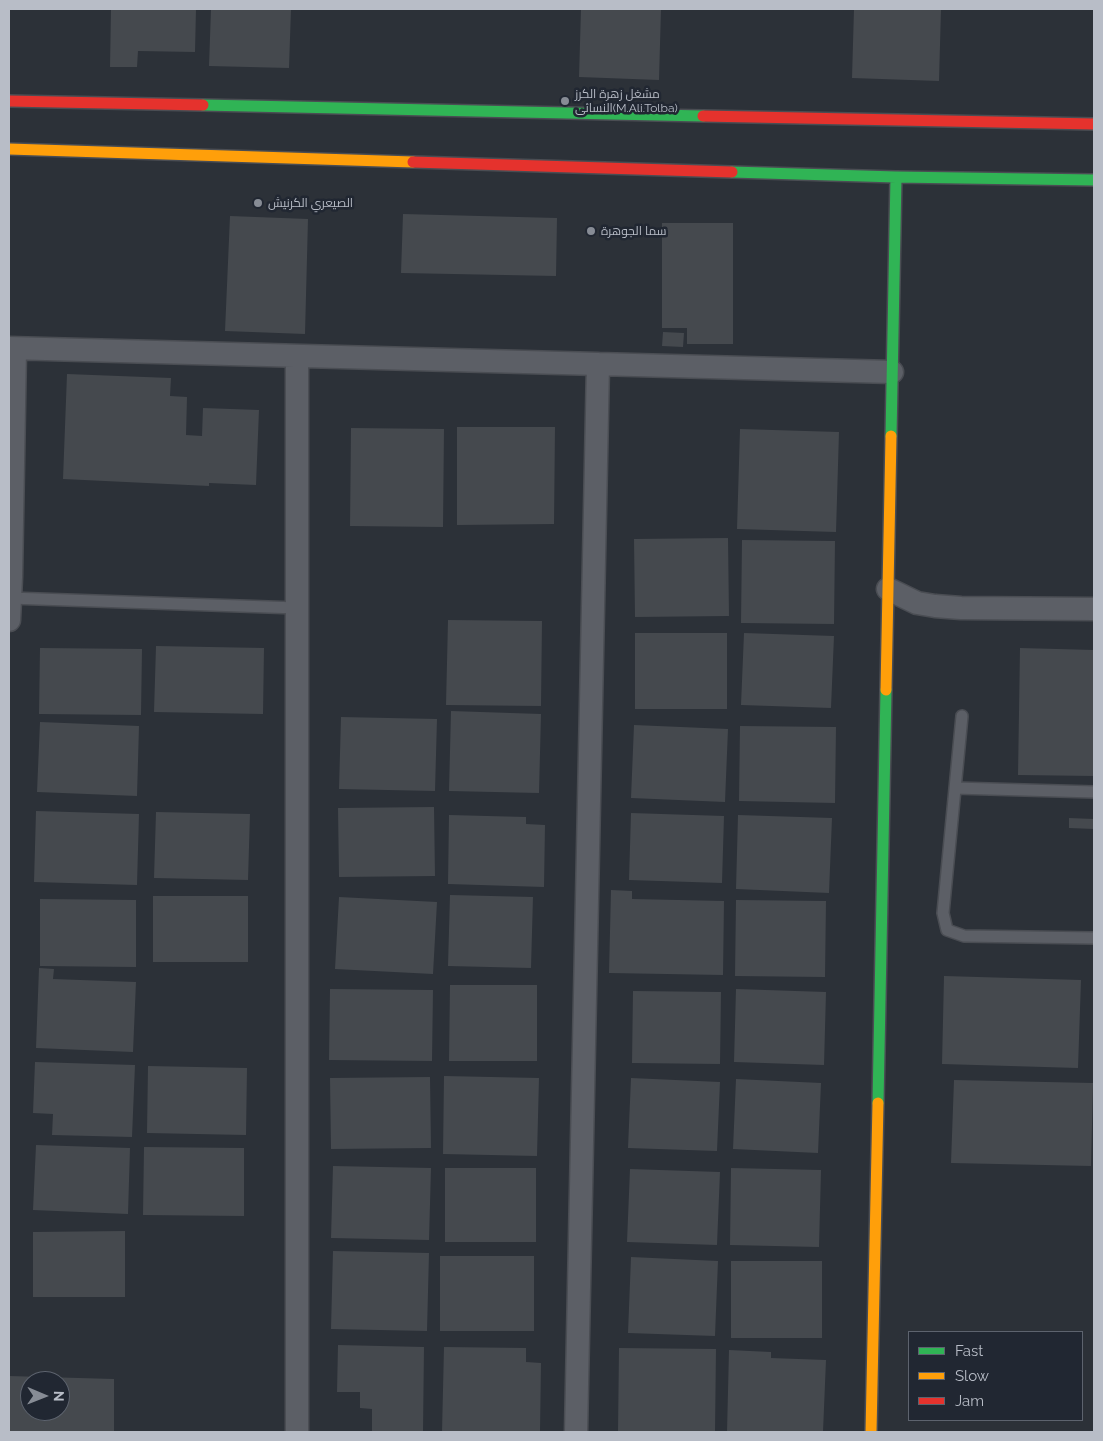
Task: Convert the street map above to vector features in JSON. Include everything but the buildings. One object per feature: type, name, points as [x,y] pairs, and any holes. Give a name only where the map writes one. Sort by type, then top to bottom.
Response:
[{"type":"street","points":[[9,101],[1094,124]]},
{"type":"street","points":[[9,149],[896,177],[1094,180]]},
{"type":"street","points":[[871,1432],[896,177]]},
{"type":"street","points":[[9,609],[12,348],[892,372]]},
{"type":"street","points":[[297,356],[298,1432]]},
{"type":"street","points":[[576,1432],[598,364]]},
{"type":"street","points":[[888,589],[917,603],[944,607],[1094,609]]},
{"type":"lane","points":[[9,609],[297,608]]},
{"type":"lane","points":[[962,716],[943,913],[947,930],[964,936],[1094,938]]},
{"type":"lane","points":[[955,788],[1094,792]]},
{"type":"traffic: fast","points":[[203,105],[703,116]]},
{"type":"traffic: fast","points":[[732,172],[1094,180]]},
{"type":"traffic: fast","points":[[891,436],[896,177]]},
{"type":"traffic: fast","points":[[878,1103],[886,690]]},
{"type":"traffic: slow","points":[[9,149],[413,162]]},
{"type":"traffic: slow","points":[[886,690],[891,436]]},
{"type":"traffic: slow","points":[[871,1432],[878,1103]]},
{"type":"traffic: jam","points":[[9,101],[203,105]]},
{"type":"traffic: jam","points":[[703,116],[1094,124]]},
{"type":"traffic: jam","points":[[413,162],[732,172]]},
{"type":"place","name":"مشغل زهرة الكرز النسائى(M.Ali.Tolba)","points":[[565,101]]},
{"type":"place","name":"الصيعري الكرنيش","points":[[258,203]]},
{"type":"place","name":"سما الجوهرة","points":[[591,231]]}]
